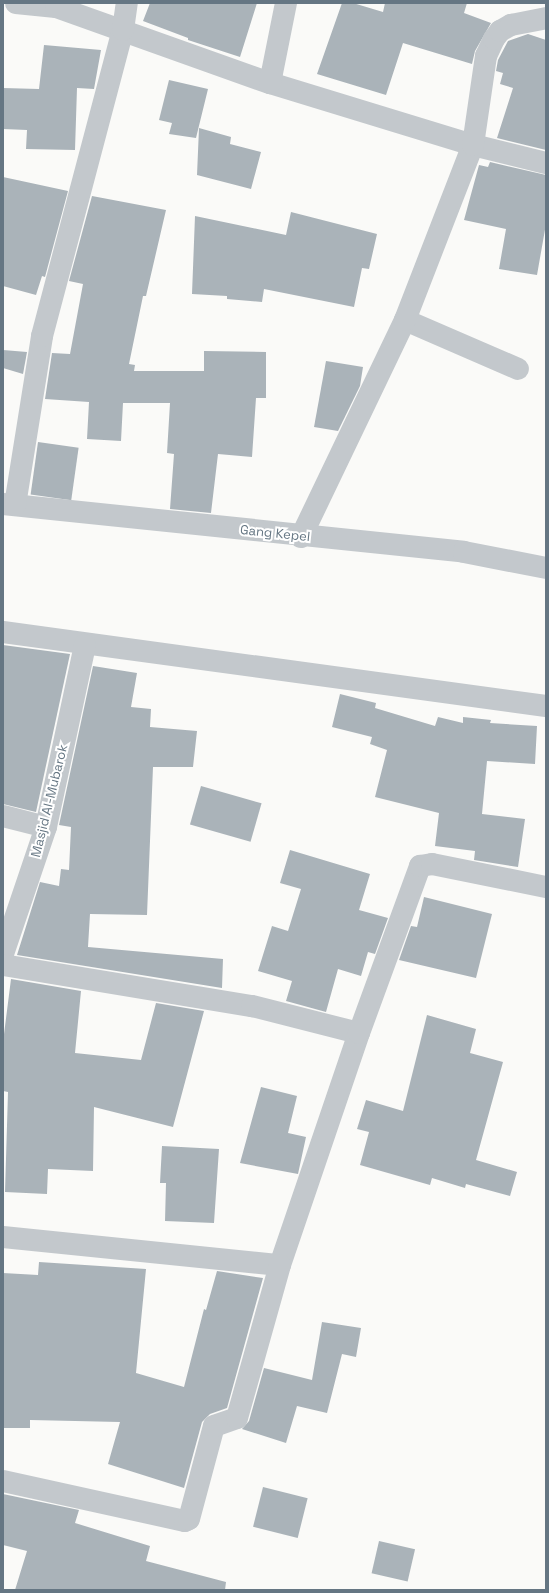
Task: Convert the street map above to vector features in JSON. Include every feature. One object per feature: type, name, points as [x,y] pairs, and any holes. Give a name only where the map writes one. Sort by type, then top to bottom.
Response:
[{"type":"street","points":[[16,3],[56,7],[270,83],[473,145],[546,163]]},
{"type":"street","points":[[9,504],[42,336],[123,30],[127,3]]},
{"type":"street","points":[[270,83],[286,3]]},
{"type":"street","points":[[301,537],[405,320],[473,145],[486,56],[494,39],[500,31],[511,25],[546,18]]},
{"type":"street","points":[[405,320],[518,369]]},
{"type":"street","name":"Gang Kepel","points":[[9,504],[301,537],[471,553],[546,568]]},
{"type":"street","points":[[3,632],[85,645],[546,706]]},
{"type":"street","name":"Masjid Al-Mubarok","points":[[3,954],[46,827],[85,645]]},
{"type":"street","points":[[3,816],[46,827]]},
{"type":"street","points":[[3,1481],[185,1521],[188,1520],[214,1426],[237,1418],[280,1265],[359,1033],[420,866],[432,864],[546,887]]},
{"type":"street","points":[[3,965],[252,1006],[359,1033]]},
{"type":"street","points":[[3,1237],[280,1265]]},
{"type":"building","points":[[150,3],[257,3],[240,57],[188,40],[188,38],[143,21]]},
{"type":"building","points":[[342,3],[353,3],[383,12],[385,3],[467,3],[464,13],[491,23],[475,51],[472,64],[403,43],[386,95],[317,74]]},
{"type":"building","points":[[528,34],[546,40],[546,150],[497,138],[513,88],[500,84],[503,73],[496,71],[498,60],[508,41]]},
{"type":"building","points":[[44,45],[101,50],[94,89],[77,88],[75,150],[26,149],[27,130],[3,129],[3,88],[39,89]]},
{"type":"building","points":[[169,80],[208,89],[196,138],[169,134],[172,123],[159,120]]},
{"type":"building","points":[[199,128],[231,137],[230,144],[261,152],[251,189],[197,175]]},
{"type":"building","points":[[490,162],[546,175],[546,224],[537,275],[499,269],[506,229],[464,220],[479,165],[488,167]]},
{"type":"building","points":[[3,177],[68,191],[45,277],[42,276],[36,295],[3,286]]},
{"type":"building","points":[[92,196],[166,210],[146,296],[143,296],[129,364],[135,365],[134,371],[204,371],[204,351],[266,352],[266,398],[256,398],[252,457],[218,454],[211,513],[170,509],[174,454],[167,453],[170,403],[123,403],[121,441],[87,439],[89,402],[45,399],[52,353],[70,354],[83,284],[69,281]]},
{"type":"building","points":[[291,212],[377,234],[369,269],[362,268],[354,307],[264,289],[262,302],[227,299],[227,296],[192,294],[195,216],[286,235]]},
{"type":"building","points":[[3,350],[27,352],[23,374],[3,368]]},
{"type":"building","points":[[326,361],[363,367],[360,386],[338,431],[314,427]]},
{"type":"building","points":[[38,442],[79,448],[71,500],[31,494]]},
{"type":"building","points":[[3,645],[70,654],[36,812],[3,804]]},
{"type":"building","points":[[93,666],[137,673],[131,707],[151,709],[150,727],[197,731],[193,767],[153,767],[147,915],[90,914],[88,947],[223,959],[222,988],[17,955],[40,882],[59,886],[61,869],[69,870],[71,827],[59,825]]},
{"type":"building","points":[[340,694],[376,703],[375,708],[435,726],[438,717],[463,723],[463,717],[491,720],[490,723],[537,726],[535,764],[487,761],[482,814],[525,819],[518,867],[474,860],[475,851],[435,846],[439,813],[375,797],[387,750],[370,744],[372,737],[332,727]]},
{"type":"building","points":[[201,786],[262,803],[251,842],[190,824]]},
{"type":"building","points":[[290,850],[370,874],[359,910],[388,918],[375,954],[368,952],[361,976],[338,969],[326,1012],[286,1001],[292,981],[258,971],[272,926],[288,931],[301,889],[280,883]]},
{"type":"building","points":[[424,897],[492,914],[476,978],[399,960],[411,926],[417,927]]},
{"type":"building","points":[[11,979],[81,991],[75,1053],[141,1060],[156,1003],[204,1011],[173,1127],[94,1107],[93,1171],[48,1169],[47,1194],[5,1192],[8,1092],[3,1091],[3,1042]]},
{"type":"building","points":[[427,1015],[476,1029],[470,1053],[503,1062],[476,1160],[517,1172],[510,1196],[466,1184],[465,1188],[432,1178],[430,1185],[360,1165],[369,1132],[357,1129],[366,1100],[403,1111]]},
{"type":"building","points":[[261,1087],[297,1096],[288,1133],[306,1137],[298,1174],[240,1163]]},
{"type":"building","points":[[162,1146],[219,1149],[214,1223],[165,1221],[166,1183],[160,1183]]},
{"type":"building","points":[[39,1262],[146,1269],[136,1373],[184,1387],[204,1309],[206,1310],[217,1271],[263,1278],[227,1408],[210,1414],[202,1422],[184,1488],[108,1464],[120,1422],[30,1420],[30,1428],[3,1428],[3,1273],[38,1275]]},
{"type":"building","points":[[322,1322],[361,1328],[356,1357],[342,1354],[327,1413],[297,1406],[286,1443],[242,1429],[249,1421],[264,1368],[312,1380]]},
{"type":"building","points":[[263,1487],[308,1498],[298,1538],[253,1527]]},
{"type":"building","points":[[3,1494],[79,1510],[75,1523],[150,1546],[146,1561],[226,1582],[225,1590],[15,1590],[27,1551],[3,1545]]},
{"type":"building","points":[[379,1541],[415,1549],[408,1581],[372,1573]]}]
